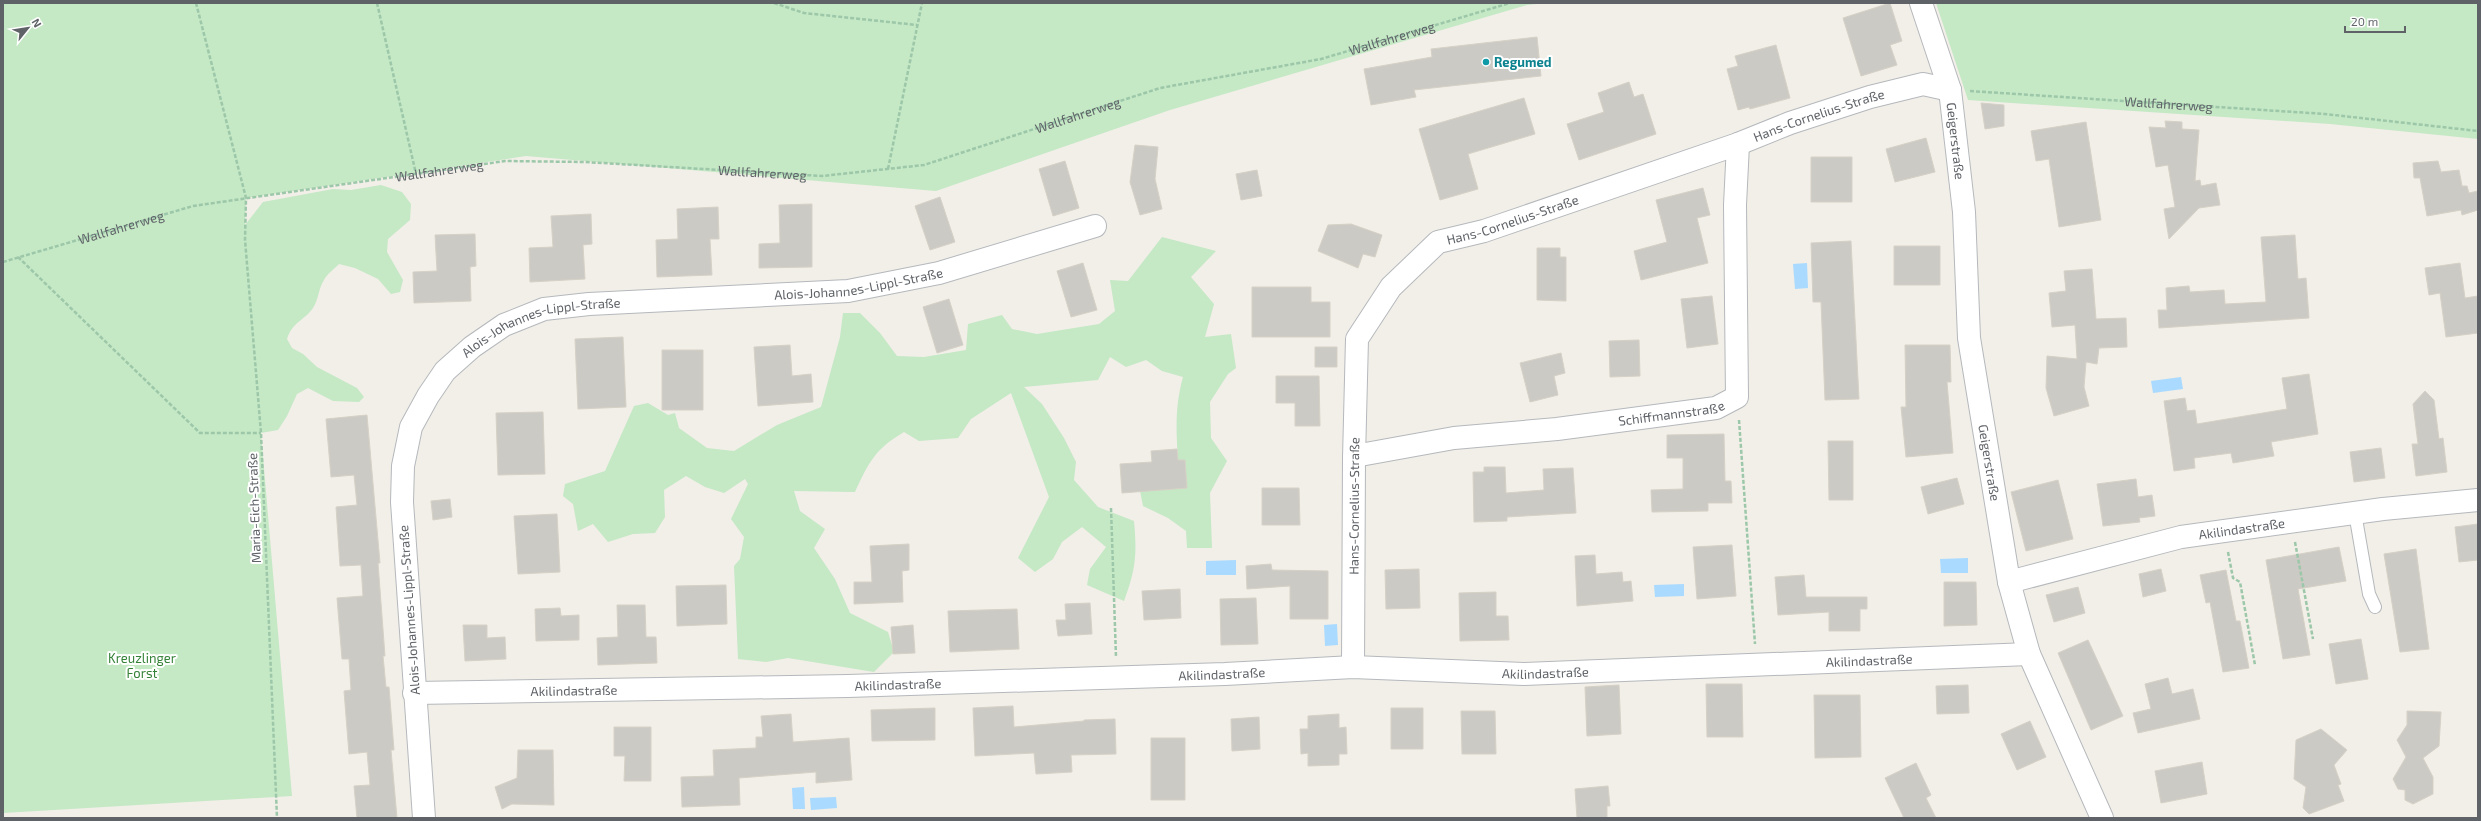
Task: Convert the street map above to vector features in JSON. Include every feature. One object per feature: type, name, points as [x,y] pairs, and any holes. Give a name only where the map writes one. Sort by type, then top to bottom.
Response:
[{"type":"street","points":[[1921,3],[1950,90]]},
{"type":"street","name":"Hans-Cornelius-Straße","points":[[1353,667],[1354,458],[1357,339],[1391,287],[1438,242],[1484,231],[1738,144],[1790,123],[1870,97],[1923,84],[1950,90]]},
{"type":"street","name":"Geigerstraße","points":[[1950,90],[1964,212],[1969,338],[2009,582],[2029,654],[2102,818]]},
{"type":"street","name":"Schiffmannstraße","points":[[1354,458],[1360,455],[1454,438],[1557,429],[1716,408],[1737,398],[1736,205],[1738,144]]},
{"type":"street","name":"Alois-Johannes-Lippl-Straße","points":[[424,818],[414,692],[402,502],[403,466],[411,427],[445,371],[472,347],[504,325],[544,309],[589,304],[806,294],[863,288],[939,272],[1095,226]]},
{"type":"street","name":"Akilindastraße","points":[[2009,582],[2181,537],[2356,513],[2478,500]]},
{"type":"street","name":"Akilindastraße","points":[[414,692],[848,686],[1117,678],[1353,667],[1524,674],[2029,654]]},
{"type":"lane","points":[[2356,513],[2369,594],[2375,607]]},
{"type":"path","name":"Maria-Eich-Straße","points":[[196,3],[246,198],[245,240],[261,433],[277,818]]},
{"type":"path","points":[[377,3],[416,174]]},
{"type":"path","points":[[774,3],[804,13],[917,25]]},
{"type":"path","points":[[888,169],[922,3]]},
{"type":"path","name":"Wallfahrerweg","points":[[3,262],[193,206],[505,160],[585,162],[822,176],[924,165],[1160,88],[1322,59],[1510,3]]},
{"type":"path","name":"Wallfahrerweg","points":[[1950,90],[2325,114],[2478,131]]},
{"type":"path","points":[[18,257],[200,432],[261,433]]},
{"type":"path","points":[[1737,398],[1757,665]]},
{"type":"path","points":[[1111,508],[1117,678]]},
{"type":"path","points":[[2291,522],[2313,639]]},
{"type":"path","points":[[2224,531],[2233,578],[2240,582],[2255,665]]},
{"type":"green space","name":"Kreuzlinger Forst","points":[[3,3],[1546,3],[1527,5],[1170,110],[936,191],[526,156],[246,198],[245,225],[263,202],[333,189],[351,190],[381,185],[402,192],[411,204],[410,220],[388,239],[387,252],[403,280],[400,292],[391,294],[378,279],[355,268],[339,264],[322,283],[313,308],[292,328],[287,339],[292,348],[303,354],[317,367],[357,388],[364,397],[359,402],[333,401],[308,388],[297,394],[287,416],[278,430],[261,433],[292,796],[3,813]]},
{"type":"green space","points":[[1936,3],[2478,3],[2478,139],[2330,124],[1968,100]]},
{"type":"green space","points":[[1162,237],[1216,251],[1191,277],[1214,304],[1205,337],[1231,334],[1236,368],[1228,374],[1210,402],[1211,438],[1227,461],[1210,493],[1212,548],[1187,548],[1186,531],[1168,518],[1143,506],[1140,491],[1187,488],[1185,460],[1178,460],[1177,438],[1177,408],[1183,377],[1162,371],[1146,360],[1126,367],[1110,357],[1098,380],[1024,387],[1042,404],[1064,438],[1076,462],[1074,480],[1098,507],[1134,521],[1135,561],[1124,601],[1087,585],[1090,569],[1106,547],[1082,527],[1062,542],[1053,559],[1035,572],[1018,558],[1049,497],[1011,393],[971,419],[958,438],[919,441],[904,432],[894,438],[874,457],[864,472],[855,492],[794,491],[800,511],[825,529],[814,548],[835,579],[850,613],[888,632],[894,652],[874,672],[788,658],[766,662],[738,659],[734,566],[740,559],[744,537],[731,519],[748,484],[745,479],[724,493],[705,487],[686,476],[664,490],[665,517],[655,533],[633,534],[608,542],[593,524],[578,531],[573,504],[563,496],[565,484],[605,471],[634,406],[648,403],[668,415],[675,413],[679,428],[707,448],[734,451],[777,425],[821,407],[840,337],[843,313],[860,313],[880,333],[897,356],[924,357],[966,350],[968,324],[1002,315],[1012,329],[1037,334],[1099,324],[1115,311],[1110,280],[1128,281]]},
{"type":"water","points":[[1807,263],[1808,288],[1795,289],[1793,264]]},
{"type":"water","points":[[2181,377],[2183,389],[2153,393],[2151,381]]},
{"type":"water","points":[[1968,558],[1968,573],[1941,573],[1940,559]]},
{"type":"water","points":[[1236,560],[1236,575],[1206,575],[1206,561]]},
{"type":"water","points":[[1684,584],[1684,596],[1655,597],[1654,585]]},
{"type":"water","points":[[1337,624],[1338,645],[1325,646],[1324,625]]},
{"type":"water","points":[[804,787],[805,809],[793,809],[792,788]]},
{"type":"water","points":[[836,797],[837,808],[811,810],[810,798]]},
{"type":"building","points":[[1890,3],[1902,41],[1890,45],[1897,65],[1861,76],[1843,18]]},
{"type":"building","name":"Regumed","points":[[1537,37],[1541,76],[1414,90],[1416,97],[1371,105],[1364,69],[1432,57],[1431,49]]},
{"type":"building","points":[[1776,45],[1790,98],[1750,109],[1749,107],[1738,110],[1727,69],[1738,66],[1735,56]]},
{"type":"building","points":[[1629,82],[1634,97],[1643,94],[1656,134],[1579,160],[1567,124],[1604,112],[1598,93]]},
{"type":"building","points":[[1524,98],[1535,134],[1468,154],[1478,189],[1440,200],[1419,129]]},
{"type":"building","points":[[1981,103],[2004,105],[2004,126],[1985,129]]},
{"type":"building","points":[[2165,121],[2182,122],[2182,129],[2199,130],[2195,181],[2200,180],[2201,186],[2216,183],[2220,205],[2199,208],[2169,239],[2164,209],[2175,207],[2168,165],[2156,167],[2149,127],[2166,128]]},
{"type":"building","points":[[2086,122],[2101,220],[2059,227],[2049,159],[2036,161],[2031,131]]},
{"type":"building","points":[[1926,138],[1935,172],[1895,182],[1886,149]]},
{"type":"building","points":[[1135,145],[1158,147],[1155,179],[1162,209],[1140,215],[1130,182]]},
{"type":"building","points":[[1811,157],[1852,157],[1852,202],[1811,202]]},
{"type":"building","points":[[1065,161],[1079,208],[1053,216],[1039,169]]},
{"type":"building","points":[[2438,161],[2441,172],[2459,170],[2462,186],[2467,186],[2469,193],[2478,191],[2478,210],[2462,215],[2461,210],[2427,216],[2420,178],[2414,178],[2413,163]]},
{"type":"building","points":[[1257,170],[1262,196],[1241,200],[1236,174]]},
{"type":"building","points":[[1703,188],[1710,215],[1697,218],[1708,263],[1641,280],[1634,251],[1667,242],[1656,200]]},
{"type":"building","points":[[940,197],[955,242],[930,250],[915,206]]},
{"type":"building","points":[[812,204],[812,267],[759,268],[759,244],[780,243],[779,205]]},
{"type":"building","points":[[718,207],[719,239],[710,239],[712,275],[657,277],[656,240],[678,239],[677,209]]},
{"type":"building","points":[[591,214],[592,244],[583,245],[585,279],[530,282],[529,248],[553,247],[551,216]]},
{"type":"building","points":[[1351,224],[1382,235],[1375,257],[1363,254],[1358,268],[1318,251],[1328,225]]},
{"type":"building","points":[[475,234],[476,266],[470,267],[471,301],[414,303],[413,272],[437,271],[435,235]]},
{"type":"building","points":[[2295,235],[2298,279],[2306,278],[2309,318],[2159,328],[2158,310],[2167,310],[2166,288],[2189,286],[2190,292],[2224,290],[2225,304],[2266,302],[2261,237]]},
{"type":"building","points":[[1851,241],[1859,399],[1825,400],[1821,302],[1813,302],[1811,243]]},
{"type":"building","points":[[1894,246],[1940,246],[1940,285],[1894,285]]},
{"type":"building","points":[[1537,248],[1560,248],[1560,257],[1566,257],[1566,301],[1537,300]]},
{"type":"building","points":[[1083,263],[1097,310],[1071,317],[1057,271]]},
{"type":"building","points":[[2460,263],[2465,298],[2478,296],[2478,333],[2446,337],[2440,293],[2429,295],[2425,268]]},
{"type":"building","points":[[2092,269],[2096,319],[2126,318],[2127,347],[2099,348],[2097,364],[2086,362],[2084,387],[2089,406],[2054,416],[2046,388],[2047,356],[2077,359],[2075,325],[2052,327],[2049,293],[2066,291],[2064,271]]},
{"type":"building","points":[[1252,287],[1311,287],[1311,302],[1330,302],[1330,337],[1252,337]]},
{"type":"building","points":[[1712,296],[1718,344],[1687,348],[1681,299]]},
{"type":"building","points":[[949,299],[963,345],[937,353],[923,307]]},
{"type":"building","points":[[623,337],[626,407],[578,409],[575,339]]},
{"type":"building","points":[[1639,340],[1640,376],[1610,377],[1609,341]]},
{"type":"building","points":[[790,345],[792,376],[811,374],[813,402],[758,406],[754,347]]},
{"type":"building","points":[[1905,345],[1950,345],[1951,382],[1947,382],[1953,453],[1906,457],[1901,407],[1906,407]]},
{"type":"building","points":[[1315,347],[1337,347],[1337,367],[1315,367]]},
{"type":"building","points":[[662,350],[703,350],[703,410],[662,410]]},
{"type":"building","points":[[1561,353],[1565,373],[1554,376],[1558,395],[1530,402],[1520,363]]},
{"type":"building","points":[[2309,374],[2318,434],[2271,442],[2274,456],[2233,463],[2231,453],[2194,458],[2195,468],[2174,471],[2164,401],[2185,398],[2187,411],[2195,410],[2197,424],[2287,409],[2282,378]]},
{"type":"building","points":[[1276,376],[1319,376],[1320,426],[1295,426],[1295,403],[1276,403]]},
{"type":"building","points":[[2425,391],[2434,400],[2439,439],[2443,438],[2447,472],[2416,476],[2412,444],[2418,444],[2413,404]]},
{"type":"building","points":[[543,412],[545,474],[498,475],[496,413]]},
{"type":"building","points":[[367,415],[380,563],[378,563],[385,656],[383,656],[386,687],[389,687],[394,750],[391,750],[397,818],[357,818],[354,786],[370,785],[367,752],[349,754],[344,691],[351,690],[349,659],[342,659],[337,598],[363,596],[361,565],[340,566],[336,507],[357,505],[354,475],[331,477],[326,419]]},
{"type":"building","points":[[1724,434],[1725,481],[1731,481],[1732,503],[1708,503],[1708,511],[1652,512],[1651,490],[1683,489],[1683,458],[1667,458],[1667,435]]},
{"type":"building","points":[[1828,441],[1853,441],[1853,500],[1829,500]]},
{"type":"building","points":[[2381,448],[2385,478],[2354,482],[2350,452]]},
{"type":"building","points":[[1177,449],[1178,460],[1185,460],[1187,488],[1122,493],[1120,464],[1152,462],[1151,451]]},
{"type":"building","points":[[1484,467],[1505,467],[1506,493],[1544,490],[1543,469],[1573,468],[1576,513],[1507,517],[1507,521],[1474,522],[1473,472],[1484,472]]},
{"type":"building","points":[[1957,478],[1964,504],[1928,514],[1921,487]]},
{"type":"building","points":[[2136,479],[2138,497],[2152,495],[2155,516],[2139,518],[2140,522],[2103,526],[2097,484]]},
{"type":"building","points":[[2058,480],[2073,539],[2026,551],[2011,492]]},
{"type":"building","points":[[1262,488],[1299,488],[1300,525],[1262,525]]},
{"type":"building","points":[[450,499],[452,517],[433,520],[431,501]]},
{"type":"building","points":[[557,514],[560,572],[518,574],[514,516]]},
{"type":"building","points":[[2478,524],[2478,560],[2459,562],[2455,527]]},
{"type":"building","points":[[909,544],[909,570],[902,571],[903,602],[854,604],[854,582],[872,582],[870,546]]},
{"type":"building","points":[[1732,545],[1736,596],[1697,599],[1693,547]]},
{"type":"building","points":[[2339,547],[2346,581],[2298,589],[2310,655],[2283,659],[2266,560]]},
{"type":"building","points":[[2416,549],[2429,649],[2400,652],[2384,554]]},
{"type":"building","points":[[1595,555],[1596,574],[1622,572],[1623,582],[1631,581],[1633,601],[1577,606],[1575,556]]},
{"type":"building","points":[[1271,564],[1272,570],[1328,571],[1328,619],[1290,619],[1290,586],[1247,589],[1246,566]]},
{"type":"building","points":[[1419,569],[1420,608],[1386,609],[1385,570]]},
{"type":"building","points":[[2161,569],[2166,591],[2143,597],[2139,574]]},
{"type":"building","points":[[2226,570],[2236,621],[2240,621],[2249,668],[2223,672],[2210,602],[2206,603],[2200,575]]},
{"type":"building","points":[[1804,575],[1806,597],[1867,597],[1867,609],[1860,609],[1860,631],[1829,631],[1829,612],[1778,615],[1775,577]]},
{"type":"building","points":[[1944,582],[1976,582],[1977,625],[1944,626]]},
{"type":"building","points":[[726,585],[727,624],[677,626],[676,586]]},
{"type":"building","points":[[2078,587],[2085,613],[2054,622],[2046,595]]},
{"type":"building","points":[[1180,589],[1181,618],[1144,620],[1142,591]]},
{"type":"building","points":[[1496,592],[1496,616],[1508,616],[1509,640],[1460,641],[1459,593]]},
{"type":"building","points":[[1256,598],[1258,644],[1221,645],[1220,599]]},
{"type":"building","points":[[1090,603],[1092,634],[1058,636],[1056,620],[1066,620],[1065,604]]},
{"type":"building","points":[[617,605],[645,605],[646,637],[656,637],[657,663],[598,665],[597,638],[618,637]]},
{"type":"building","points":[[560,608],[561,616],[579,615],[579,640],[536,641],[535,609]]},
{"type":"building","points":[[1017,609],[1019,649],[950,652],[948,611]]},
{"type":"building","points":[[463,625],[487,625],[487,638],[505,637],[506,659],[465,661]]},
{"type":"building","points":[[913,625],[915,653],[893,654],[891,627]]},
{"type":"building","points":[[2361,639],[2368,679],[2336,684],[2329,644]]},
{"type":"building","points":[[2088,640],[2123,716],[2091,730],[2058,653]]},
{"type":"building","points":[[2168,678],[2172,694],[2193,689],[2200,719],[2138,733],[2133,713],[2151,709],[2145,684]]},
{"type":"building","points":[[1706,684],[1742,684],[1743,737],[1707,737]]},
{"type":"building","points":[[1619,685],[1621,734],[1587,736],[1585,687]]},
{"type":"building","points":[[1968,685],[1969,713],[1937,714],[1936,686]]},
{"type":"building","points":[[1814,695],[1860,695],[1861,757],[1815,758]]},
{"type":"building","points":[[1013,706],[1014,727],[1084,720],[1115,719],[1116,754],[1071,755],[1072,772],[1036,774],[1034,753],[975,756],[973,708]]},
{"type":"building","points":[[935,708],[935,740],[872,741],[871,710]]},
{"type":"building","points":[[1391,708],[1423,708],[1423,749],[1391,749]]},
{"type":"building","points":[[1461,711],[1495,711],[1496,754],[1462,754]]},
{"type":"building","points":[[2407,711],[2441,712],[2439,746],[2423,758],[2433,777],[2433,794],[2413,804],[2405,800],[2405,790],[2398,789],[2393,779],[2406,757],[2397,740],[2407,725]]},
{"type":"building","points":[[791,714],[793,742],[849,738],[852,780],[816,783],[816,772],[739,778],[740,805],[682,807],[681,777],[714,776],[713,750],[756,748],[756,737],[763,737],[761,716]]},
{"type":"building","points":[[1339,714],[1339,728],[1346,727],[1347,754],[1339,754],[1339,765],[1308,766],[1308,753],[1301,754],[1300,729],[1308,729],[1308,716]]},
{"type":"building","points":[[1259,717],[1260,749],[1232,751],[1231,719]]},
{"type":"building","points":[[2030,721],[2046,757],[2017,770],[2001,734]]},
{"type":"building","points":[[614,727],[651,727],[651,781],[624,781],[625,756],[614,756]]},
{"type":"building","points":[[2321,729],[2347,750],[2334,765],[2341,784],[2338,785],[2344,801],[2309,814],[2303,808],[2306,787],[2294,779],[2296,740]]},
{"type":"building","points":[[1151,738],[1185,738],[1185,800],[1151,800]]},
{"type":"building","points":[[518,750],[553,750],[554,805],[512,804],[502,809],[495,787],[517,778]]},
{"type":"building","points":[[2202,762],[2207,794],[2161,803],[2155,771]]},
{"type":"building","points":[[1916,763],[1931,795],[1926,798],[1936,818],[1904,818],[1885,778]]},
{"type":"building","points":[[1608,786],[1610,806],[1607,806],[1607,818],[1577,818],[1575,789]]},
{"type":"place","name":"Regumed","points":[[1486,62]]}]
